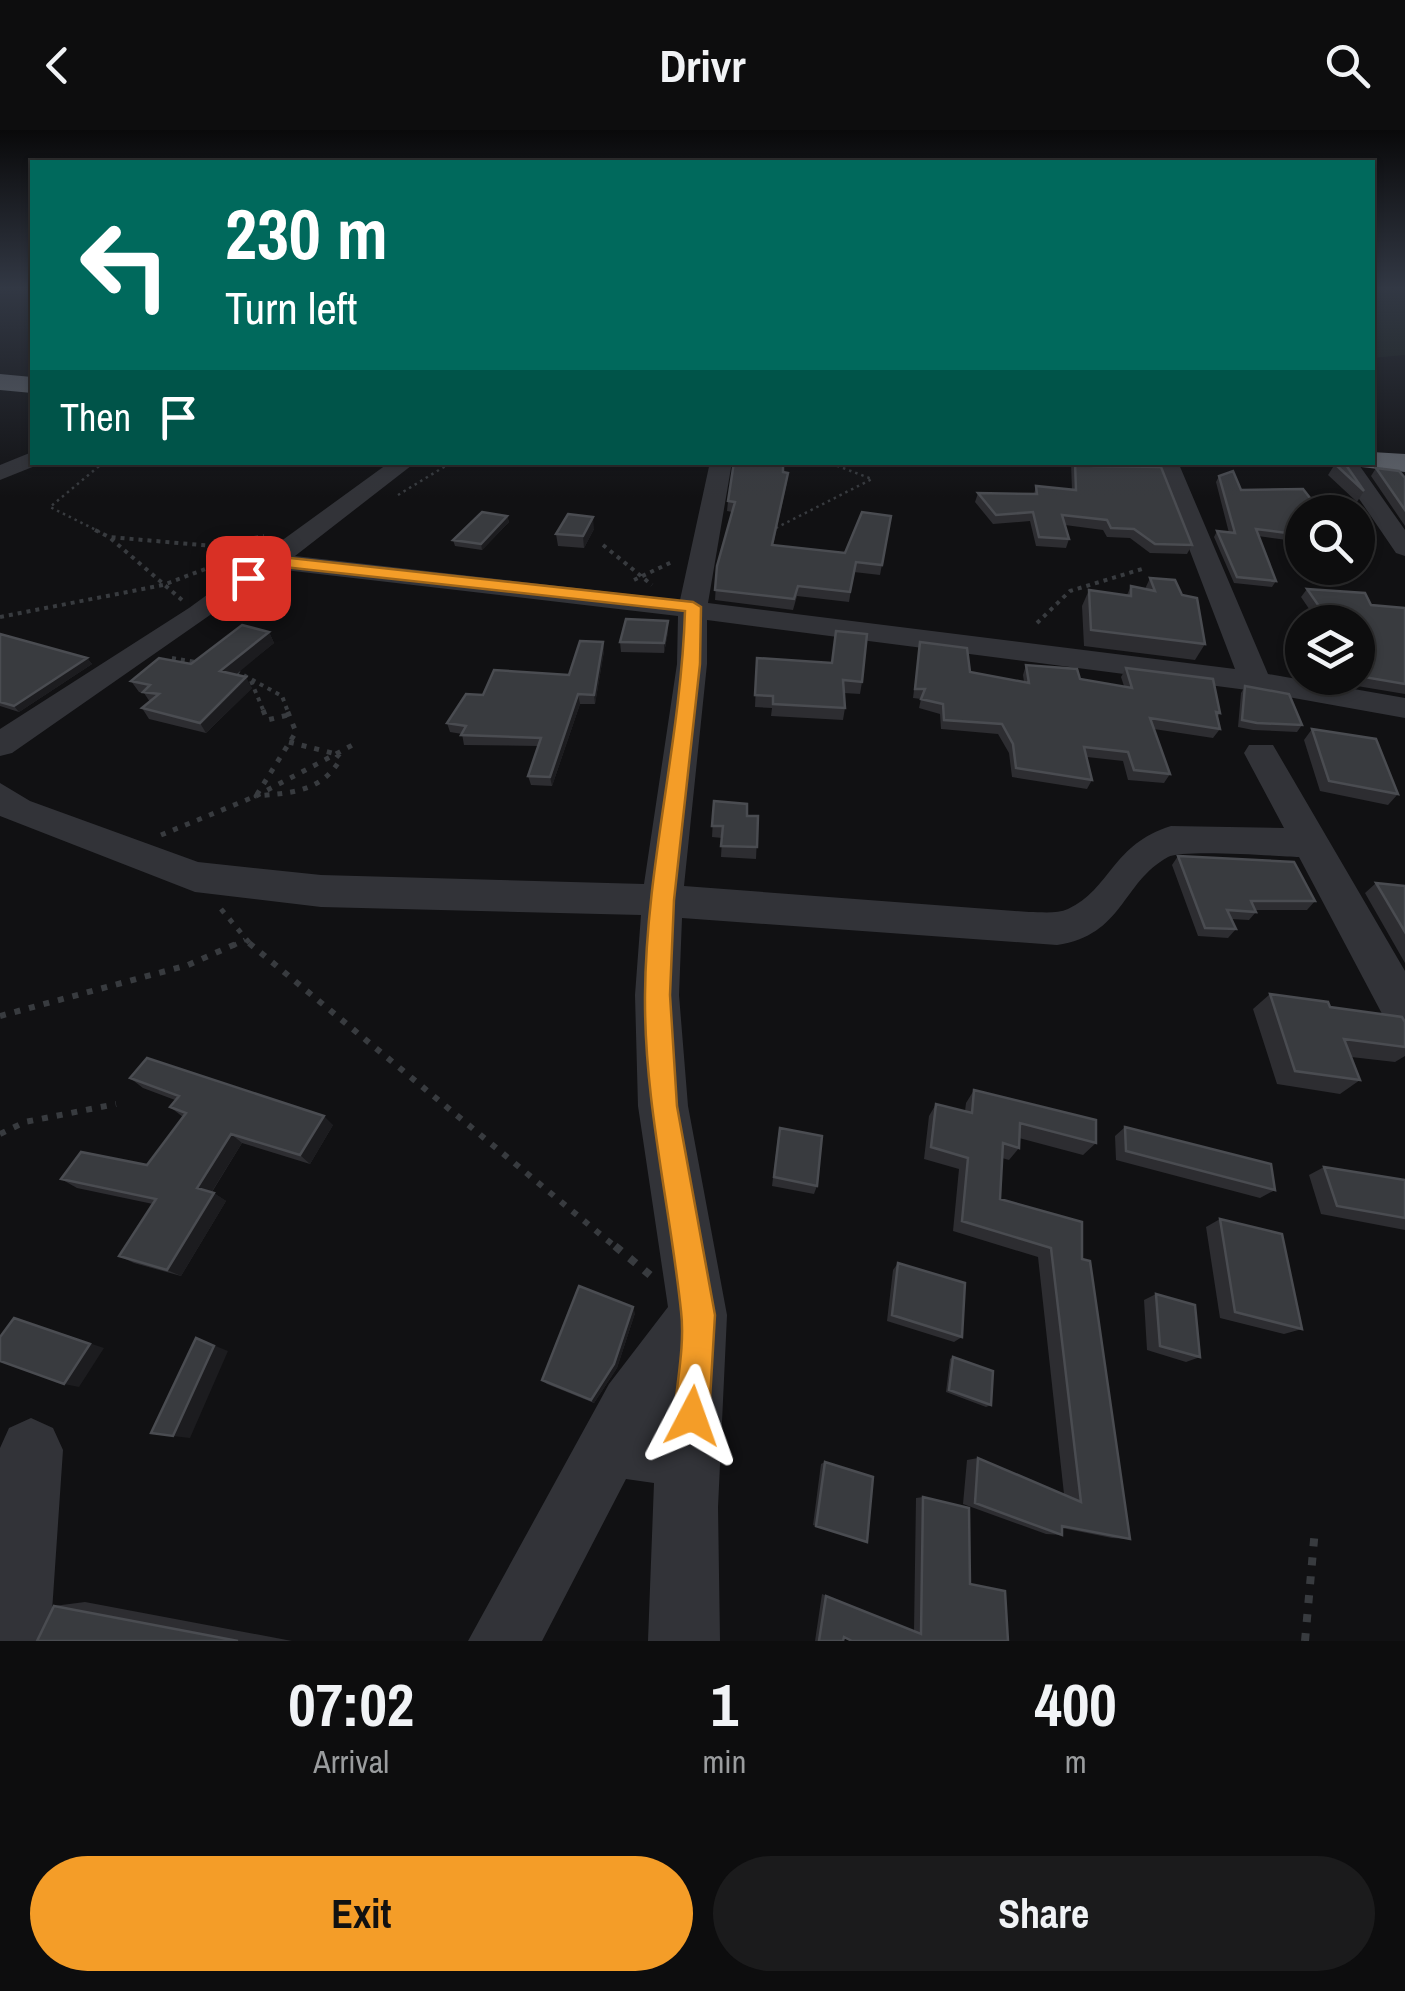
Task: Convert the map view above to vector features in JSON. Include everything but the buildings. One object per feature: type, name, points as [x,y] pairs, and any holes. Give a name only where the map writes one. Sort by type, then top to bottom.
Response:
[{"type":"highway","points":[[0,382],[30,385]]},
{"type":"highway","points":[[1375,461],[1405,463]]},
{"type":"street","points":[[0,473],[30,459]]},
{"type":"street","points":[[0,744],[199,614],[401,465]]},
{"type":"street","points":[[684,1641],[688,1456],[698,1315],[664,1106],[658,995],[662,900],[692,664],[682,606],[720,465]]},
{"type":"street","points":[[1168,465],[1254,680]]},
{"type":"street","points":[[1346,465],[1405,548]]},
{"type":"street","points":[[272,561],[682,606],[1254,680],[1405,708]]},
{"type":"street","points":[[1261,753],[1405,1014]]},
{"type":"street","points":[[0,796],[16,810],[195,876],[322,891],[662,900],[1059,928],[1085,920],[1152,844],[1171,840],[1308,844]]},
{"type":"street","points":[[504,1641],[631,1406],[698,1315]]},
{"type":"street","points":[[610,1445],[688,1456]]},
{"type":"street","points":[[14,1641],[31,1450]]},
{"type":"path","points":[[100,465],[50,508],[108,537],[199,614]]},
{"type":"path","points":[[386,500],[447,465]]},
{"type":"path","points":[[757,532],[802,518],[872,480],[834,465]]},
{"type":"path","points":[[108,537],[213,546],[320,526]]},
{"type":"path","points":[[603,545],[682,606]]},
{"type":"path","points":[[0,617],[163,585],[234,558]]},
{"type":"path","points":[[1036,624],[1070,592],[1142,569]]},
{"type":"path","points":[[140,651],[216,666]]},
{"type":"path","points":[[234,670],[282,696],[296,732],[256,796]]},
{"type":"path","points":[[250,678],[267,720],[289,714]]},
{"type":"path","points":[[256,796],[305,792],[335,774],[341,758],[333,752],[289,742]]},
{"type":"path","points":[[124,851],[256,796],[356,742]]},
{"type":"path","points":[[195,876],[245,940],[698,1315]]},
{"type":"path","points":[[0,1016],[188,965],[245,940]]},
{"type":"path","points":[[0,1134],[24,1122],[116,1104]]},
{"type":"path","points":[[1305,1641],[1315,1529]]},
{"type":"route","points":[[248,578],[272,561],[452,584],[693,607],[692,664],[662,900],[658,995],[664,1106],[698,1315],[692,1416]]}]
